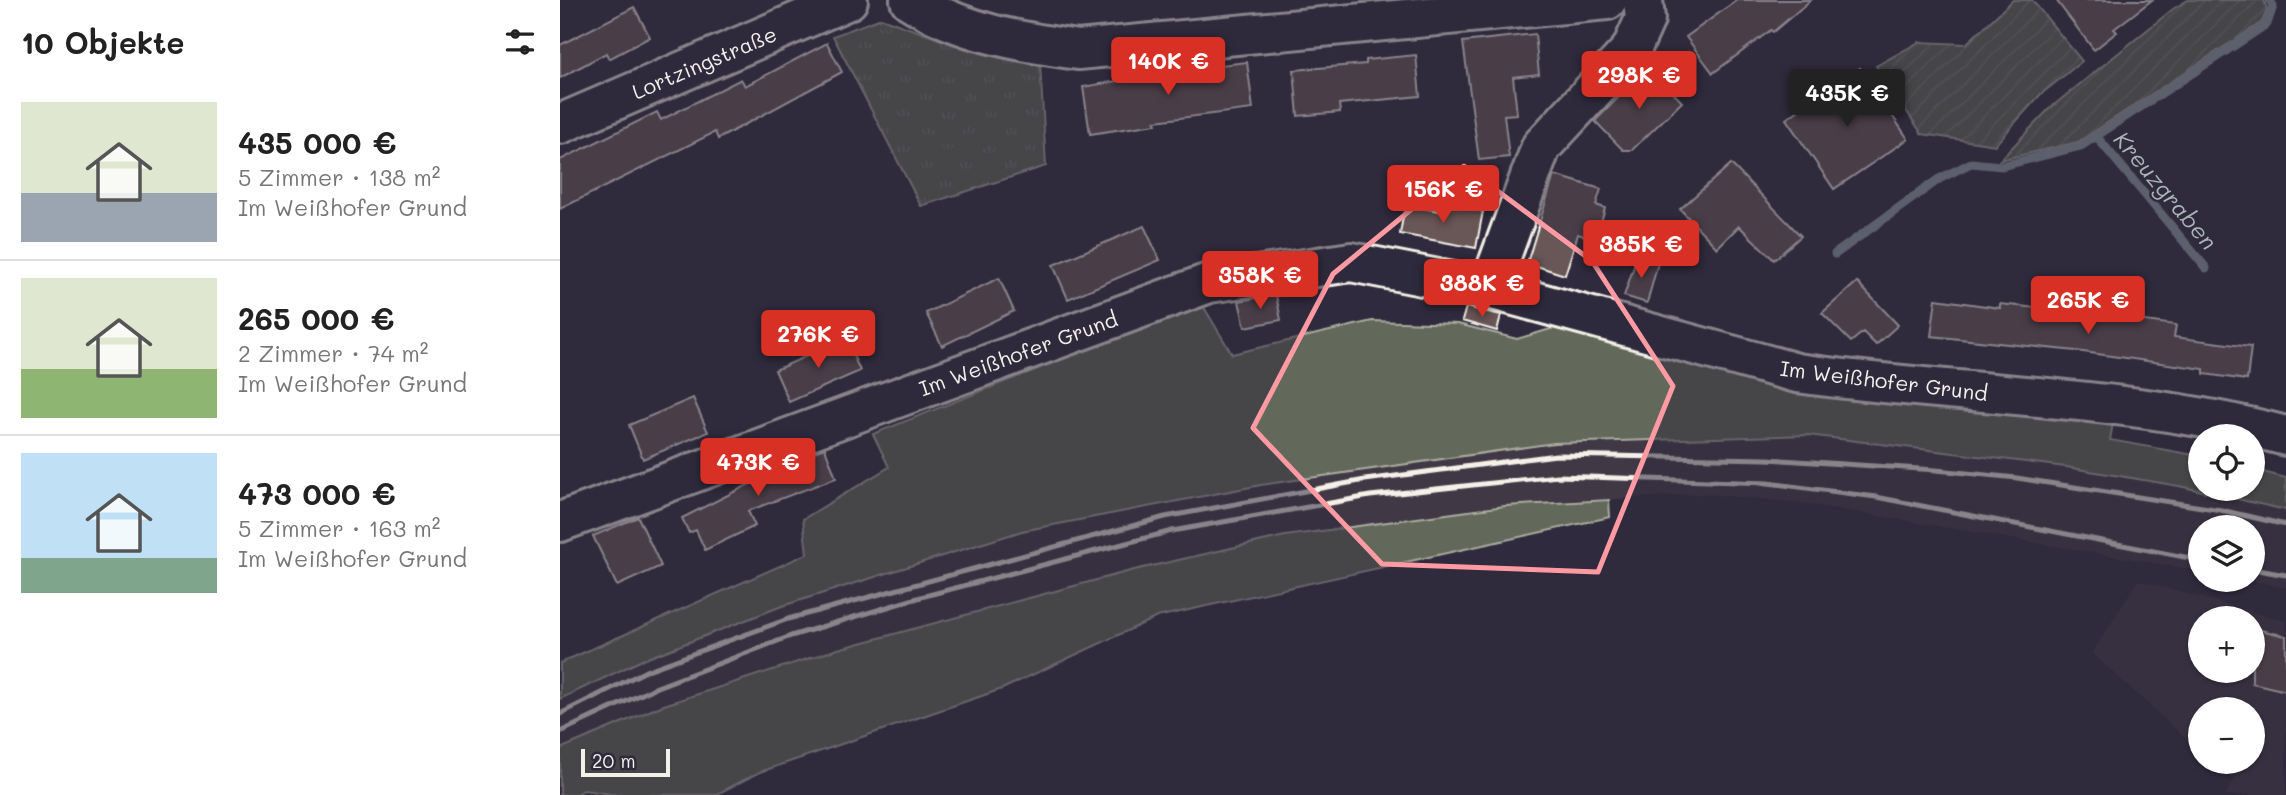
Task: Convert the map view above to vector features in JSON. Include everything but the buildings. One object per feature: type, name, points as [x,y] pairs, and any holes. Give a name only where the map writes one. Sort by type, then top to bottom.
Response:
[{"type":"street","name":"Lortzingstraße","points":[[560,124],[848,0]]},
{"type":"street","points":[[910,0],[934,16],[1005,39],[1078,50],[1606,0]]},
{"type":"street","points":[[1489,289],[1541,147],[1631,50],[1645,19],[1643,0]]},
{"type":"street","name":"Im Weißhofer Grund","points":[[560,522],[1209,283],[1351,262],[1489,289],[1797,373],[2129,406],[2233,422],[2286,436]]},
{"type":"highlighted area","points":[[1464,166],[1592,261],[1673,386],[1598,572],[1382,564],[1253,428],[1333,274]]},
{"type":"shaded area","points":[[1808,435],[2066,467],[2179,486],[2188,488],[2188,501],[2246,501],[2286,510],[2286,588],[2265,584],[2265,515],[2188,515],[2188,569],[1801,503],[1704,494],[1505,506],[1285,536],[1134,570],[838,649],[661,706],[560,749],[560,699],[640,661],[782,606],[1022,531],[1261,485],[1554,443]]},
{"type":"shaded area","points":[[2138,580],[2232,606],[2188,606],[2188,683],[2265,683],[2265,615],[2286,621],[2286,795],[2225,795],[2235,779],[2229,774],[2265,774],[2265,697],[2188,697],[2188,741],[2092,653]]},
{"type":"green space","points":[[2013,0],[2032,0],[2082,61],[2040,95],[1995,145],[1922,134],[1876,66],[1919,42],[1966,44]]},
{"type":"green space","points":[[2188,0],[2264,0],[2267,10],[2262,22],[2078,142],[2000,160],[2049,109],[2173,9]]},
{"type":"green space","points":[[881,18],[969,50],[1040,62],[1046,166],[921,206],[833,36]]},
{"type":"green space","points":[[1202,304],[1232,354],[1372,321],[1458,324],[1517,339],[1564,325],[2114,417],[2110,440],[2188,454],[2188,488],[2066,467],[1808,435],[1554,443],[1261,485],[1022,531],[782,606],[640,661],[560,699],[560,663],[807,554],[803,519],[889,467],[873,434]]},
{"type":"green space","points":[[2265,472],[2286,478],[2286,510],[2246,501],[2265,501]]},
{"type":"green space","points":[[1609,500],[1610,517],[1157,617],[1002,689],[760,772],[715,795],[617,795],[584,790],[575,795],[560,795],[560,749],[661,706],[838,649],[1134,570],[1285,536],[1505,506]]},
{"type":"waterway","points":[[1835,254],[1939,179],[1971,163],[2002,166],[2081,146],[2267,24],[2273,6],[2270,0]]},
{"type":"waterway","name":"Kreuzgraben","points":[[2096,136],[2206,268]]},
{"type":"railway","points":[[560,714],[648,670],[788,619],[1165,517],[1365,480],[1556,455],[1767,459],[1936,470],[2017,478],[2221,510],[2286,525]]},
{"type":"railway","points":[[560,732],[657,687],[791,636],[921,597],[1172,531],[1370,496],[1558,476],[1768,483],[1876,497],[2188,558]]},
{"type":"railway","points":[[2265,571],[2286,575]]}]
